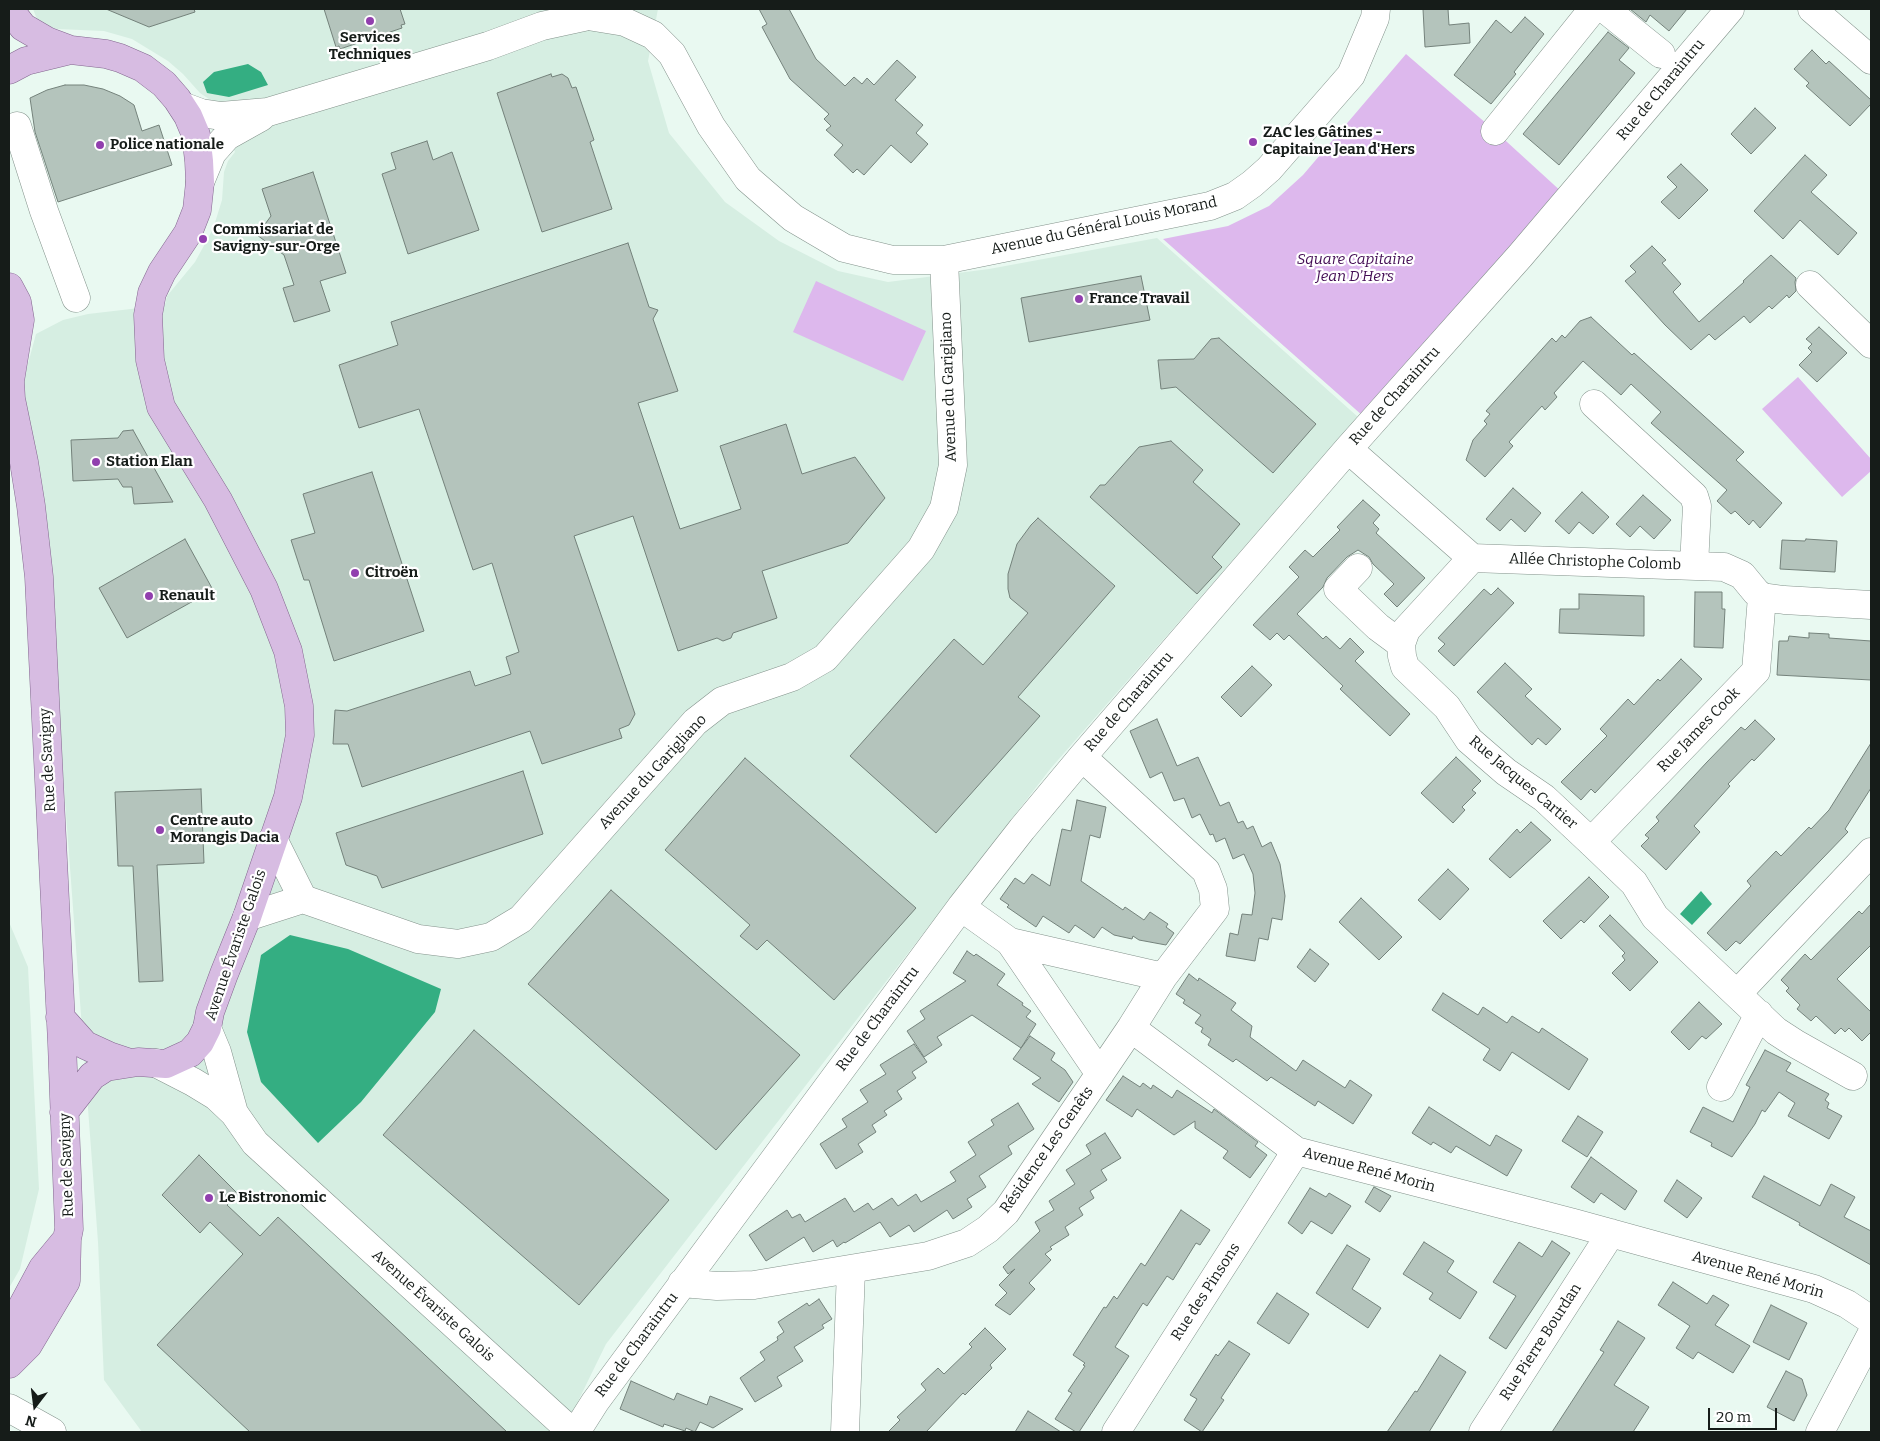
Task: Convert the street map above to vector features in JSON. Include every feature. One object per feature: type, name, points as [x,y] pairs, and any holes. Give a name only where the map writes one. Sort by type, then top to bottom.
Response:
[{"type":"main road","points":[[10,9],[23,27],[46,41],[71,50]]},
{"type":"main road","points":[[9,70],[26,61],[71,50]]},
{"type":"main road","name":"Avenue Évariste Galois","points":[[64,1112],[92,1076],[106,1067],[143,1063],[166,1064],[190,1053],[200,1042],[207,1028],[210,1012],[288,797],[300,735],[299,706],[288,651],[264,589],[218,500],[161,407],[150,360],[148,322],[152,293],[162,272],[188,233],[197,210],[200,182],[196,135],[182,106],[164,84],[143,68],[106,54],[71,50]]},
{"type":"main road","name":"Rue de Savigny","points":[[9,287],[17,302],[20,320],[10,381],[11,399],[30,497],[39,577],[69,1228],[66,1281],[28,1344],[9,1364]]},
{"type":"main road","points":[[60,1017],[85,1045],[109,1056],[143,1063]]},
{"type":"main road","name":"Rue de Savigny","points":[[9,1331],[43,1268],[67,1239]]},
{"type":"street","name":"Avenue du Général Louis Morand","points":[[944,260],[1210,206],[1235,196],[1269,169],[1351,75],[1375,18],[1376,9]]},
{"type":"street","points":[[1495,131],[1593,9]]},
{"type":"street","points":[[1605,9],[1661,54]]},
{"type":"street","name":"Rue de Charaintru","points":[[574,1432],[961,907],[1022,828],[1348,449],[1520,256],[1730,9]]},
{"type":"street","points":[[1812,9],[1871,60]]},
{"type":"street","points":[[182,106],[201,113],[220,116],[268,112],[488,46],[542,26],[588,16],[625,22],[653,35],[672,54],[710,126],[748,179],[793,218],[844,248],[893,260],[944,260]]},
{"type":"street","points":[[200,182],[212,152],[228,136],[268,112]]},
{"type":"street","points":[[17,126],[44,211],[76,298]]},
{"type":"street","name":"Avenue du Garigliano","points":[[303,899],[418,940],[458,944],[491,938],[521,919],[695,722],[722,701],[792,677],[825,658],[921,549],[944,508],[953,465],[944,260]]},
{"type":"street","points":[[1810,285],[1871,344]]},
{"type":"street","points":[[1594,404],[1694,496],[1697,506],[1694,566]]},
{"type":"street","points":[[1348,449],[1472,558],[1406,630],[1402,644],[1378,627],[1338,589],[1358,568]]},
{"type":"street","name":"Allée Christophe Colomb","points":[[1472,558],[1724,568],[1742,575],[1762,597]]},
{"type":"street","points":[[1762,597],[1871,605]]},
{"type":"street","name":"Rue James Cook","points":[[1591,842],[1756,671],[1762,597]]},
{"type":"street","name":"Rue Jacques Cartier","points":[[1402,644],[1402,656],[1405,667],[1446,706],[1469,740],[1506,772],[1544,798],[1591,842],[1634,883],[1656,917],[1776,1031],[1853,1076]]},
{"type":"street","name":"Résidence Les Genêts","points":[[682,1284],[716,1286],[754,1285],[928,1256],[967,1243],[988,1229],[1006,1212],[1164,977],[1215,909],[1213,889],[1206,871],[1082,757]]},
{"type":"street","points":[[246,917],[303,899],[273,838]]},
{"type":"street","points":[[1737,994],[1871,852]]},
{"type":"street","name":"Résidence Les Genêts","points":[[961,907],[1010,942],[1100,1074]]},
{"type":"street","name":"Résidence Les Genêts","points":[[1010,942],[1164,977]]},
{"type":"street","points":[[1720,1088],[1759,1014]]},
{"type":"street","name":"Avenue Évariste Galois","points":[[207,1028],[234,1113]]},
{"type":"street","name":"Avenue René Morin","points":[[1131,1028],[1158,1046],[1296,1151],[1605,1243],[1814,1289],[1847,1304],[1871,1320]]},
{"type":"street","name":"Avenue Évariste Galois","points":[[143,1063],[194,1082],[216,1096],[234,1113],[255,1143],[574,1432]]},
{"type":"street","name":"Rue des Pinsons","points":[[1116,1432],[1296,1151]]},
{"type":"street","name":"Rue Pierre Bourdan","points":[[1483,1432],[1605,1243]]},
{"type":"street","points":[[845,1432],[851,1270]]},
{"type":"street","points":[[1820,1432],[1871,1335]]},
{"type":"street","points":[[9,1408],[52,1432]]},
{"type":"shaded area","points":[[33,9],[658,9],[648,61],[669,133],[725,202],[779,241],[838,271],[888,282],[989,269],[1157,238],[1358,417],[1051,768],[606,1344],[563,1432],[142,1432],[104,1380],[98,1242],[42,493],[20,393],[36,334],[63,320],[88,314],[165,305],[167,296],[195,262],[213,229],[222,200],[224,172],[228,161],[235,152],[212,101],[200,93],[168,61],[132,39],[104,31],[57,29],[45,25],[37,19]]},
{"type":"shaded area","points":[[248,64],[261,72],[268,85],[229,97],[207,93],[203,82],[214,72]]},
{"type":"shaded area","points":[[1701,891],[1712,904],[1692,925],[1680,914]]},
{"type":"shaded area","points":[[9,922],[28,967],[39,1189],[20,1269],[9,1288]]},
{"type":"shaded area","points":[[290,935],[348,949],[441,989],[435,1012],[361,1102],[318,1143],[261,1082],[247,1032],[261,955]]},
{"type":"green space","name":"Square Capitaine Jean D’Hers","points":[[1406,54],[1564,194],[1363,416],[1163,239],[1228,226],[1269,206],[1303,175]]},
{"type":"green space","points":[[816,281],[926,331],[903,381],[793,332]]},
{"type":"green space","points":[[1798,377],[1871,459],[1871,471],[1842,497],[1762,409]]},
{"type":"building","points":[[106,9],[194,9],[195,12],[149,27]]},
{"type":"building","points":[[324,9],[400,9],[405,24],[401,25],[402,28],[340,49],[339,46],[336,47]]},
{"type":"building","points":[[759,9],[789,9],[816,59],[845,86],[854,77],[862,84],[867,78],[874,85],[897,60],[916,77],[895,100],[923,125],[916,133],[928,144],[911,163],[891,145],[864,175],[857,169],[853,173],[834,155],[843,145],[826,130],[831,126],[824,119],[829,114],[790,79],[762,27],[767,24]]},
{"type":"building","points":[[1423,9],[1448,9],[1449,25],[1469,23],[1470,43],[1425,47]]},
{"type":"building","points":[[1630,9],[1687,9],[1669,31],[1650,15],[1646,22]]},
{"type":"building","points":[[1525,17],[1544,34],[1514,72],[1516,74],[1491,104],[1454,75],[1496,20],[1511,33]]},
{"type":"building","points":[[1608,32],[1629,48],[1619,60],[1635,73],[1559,165],[1523,134]]},
{"type":"building","points":[[1812,50],[1826,64],[1829,61],[1871,100],[1871,104],[1850,126],[1806,86],[1809,83],[1794,69]]},
{"type":"building","points":[[551,74],[552,77],[562,74],[568,78],[572,88],[576,87],[594,140],[590,142],[612,209],[542,232],[497,93]]},
{"type":"building","name":"Police nationale","points":[[65,85],[84,85],[103,89],[120,96],[134,105],[142,131],[159,125],[172,165],[58,202],[35,132],[30,98],[47,90]]},
{"type":"building","points":[[1755,108],[1776,128],[1751,154],[1731,134]]},
{"type":"building","points":[[427,141],[433,160],[452,152],[479,230],[408,254],[382,174],[396,169],[391,153]]},
{"type":"building","points":[[1805,155],[1827,175],[1811,192],[1857,233],[1838,255],[1800,220],[1783,239],[1754,211]]},
{"type":"building","points":[[1681,164],[1708,190],[1679,219],[1661,202],[1677,187],[1667,177]]},
{"type":"building","points":[[313,172],[346,273],[320,281],[330,311],[294,322],[283,288],[294,285],[284,255],[257,235],[271,216],[262,189]]},
{"type":"building","points":[[628,243],[649,307],[658,310],[653,319],[678,391],[638,403],[680,529],[741,509],[720,446],[786,424],[802,474],[855,457],[885,498],[848,543],[762,571],[777,618],[733,633],[731,638],[723,641],[717,638],[678,651],[633,516],[574,536],[635,714],[629,725],[619,729],[622,738],[542,764],[530,731],[362,787],[348,744],[333,744],[335,710],[347,711],[470,671],[475,686],[511,674],[506,657],[519,652],[492,563],[473,570],[419,409],[359,428],[339,365],[398,345],[391,322]]},
{"type":"building","points":[[1652,246],[1666,260],[1662,263],[1681,284],[1673,292],[1699,322],[1771,255],[1796,278],[1796,291],[1789,298],[1787,295],[1772,309],[1769,306],[1750,323],[1744,316],[1715,340],[1709,334],[1691,350],[1665,325],[1625,281],[1636,272],[1630,266]]},
{"type":"building","points":[[1141,276],[1150,320],[1029,342],[1021,298]]},
{"type":"building","points":[[1591,317],[1744,452],[1736,460],[1782,503],[1760,528],[1753,520],[1749,525],[1735,511],[1731,514],[1717,501],[1727,490],[1651,423],[1661,412],[1631,384],[1621,395],[1583,361],[1554,393],[1557,397],[1545,410],[1542,406],[1509,442],[1513,446],[1485,477],[1466,460],[1473,440],[1487,424],[1484,421],[1490,414],[1486,411],[1552,338],[1556,342],[1562,335],[1565,338],[1580,321]]},
{"type":"building","points":[[1819,327],[1847,353],[1817,382],[1799,365],[1812,352],[1808,348],[1812,344],[1806,339]]},
{"type":"building","points":[[1219,338],[1316,424],[1273,473],[1176,387],[1161,389],[1158,360],[1194,359],[1211,339]]},
{"type":"building","points":[[133,430],[173,502],[134,504],[132,487],[123,487],[118,479],[73,481],[71,440],[118,438],[123,431]]},
{"type":"building","points":[[1171,441],[1203,470],[1193,482],[1240,524],[1212,557],[1222,567],[1197,594],[1090,497],[1100,485],[1105,485],[1139,447]]},
{"type":"building","points":[[372,472],[424,631],[334,661],[309,580],[304,580],[291,540],[315,533],[303,494]]},
{"type":"building","points":[[1513,488],[1541,513],[1525,532],[1511,519],[1500,531],[1486,519]]},
{"type":"building","points":[[1582,492],[1609,517],[1593,534],[1579,522],[1569,534],[1555,521]]},
{"type":"building","points":[[1643,495],[1671,520],[1654,539],[1640,526],[1630,537],[1616,524]]},
{"type":"building","points":[[1363,500],[1380,515],[1373,523],[1379,529],[1376,533],[1425,578],[1397,607],[1384,594],[1394,584],[1373,564],[1369,557],[1358,550],[1347,557],[1327,578],[1323,587],[1297,614],[1323,639],[1326,636],[1340,649],[1350,638],[1364,652],[1355,661],[1410,714],[1390,736],[1340,689],[1343,686],[1289,635],[1284,640],[1277,633],[1270,640],[1253,625],[1299,577],[1289,567],[1305,550],[1313,557],[1340,530],[1337,527]]},
{"type":"building","points":[[1038,518],[1115,586],[1018,697],[1040,716],[936,833],[850,756],[954,639],[983,665],[1028,613],[1010,598],[1008,574],[1017,544]]},
{"type":"building","points":[[185,539],[213,590],[127,638],[99,588]]},
{"type":"building","points":[[1806,539],[1837,541],[1835,572],[1780,569],[1782,540],[1805,541]]},
{"type":"building","points":[[1498,588],[1514,603],[1454,666],[1438,651],[1445,644],[1438,638],[1484,589],[1491,595]]},
{"type":"building","points":[[1695,592],[1722,592],[1722,609],[1725,609],[1723,648],[1694,647]]},
{"type":"building","points":[[1579,594],[1644,596],[1644,636],[1559,633],[1560,609],[1579,609]]},
{"type":"building","points":[[1809,633],[1829,634],[1829,638],[1871,641],[1871,680],[1777,675],[1779,641],[1788,641],[1789,636],[1809,638]]},
{"type":"building","points":[[1681,659],[1702,679],[1595,793],[1591,789],[1581,800],[1561,782],[1607,736],[1600,729],[1628,699],[1634,705],[1658,679],[1660,681]]},
{"type":"building","points":[[1505,663],[1532,689],[1525,696],[1561,729],[1546,745],[1538,738],[1532,745],[1477,692]]},
{"type":"building","points":[[1252,666],[1272,685],[1241,717],[1221,697]]},
{"type":"building","points":[[1157,719],[1177,766],[1198,757],[1220,806],[1229,802],[1238,823],[1243,821],[1247,829],[1253,826],[1262,847],[1271,842],[1280,864],[1285,896],[1282,920],[1272,918],[1268,940],[1259,938],[1255,961],[1226,956],[1230,933],[1238,935],[1242,914],[1252,915],[1255,893],[1253,874],[1244,854],[1233,859],[1225,838],[1216,842],[1213,834],[1210,835],[1200,814],[1192,818],[1184,798],[1174,801],[1162,772],[1150,778],[1130,731]]},
{"type":"building","points":[[1755,720],[1775,739],[1728,784],[1730,786],[1694,826],[1700,832],[1666,870],[1641,846],[1649,838],[1645,835],[1659,821],[1656,817],[1707,762],[1741,727],[1745,730]]},
{"type":"building","points":[[1871,743],[1871,788],[1845,829],[1848,832],[1740,944],[1736,941],[1726,951],[1707,933],[1751,886],[1747,881],[1776,851],[1781,856],[1809,827],[1811,829],[1829,810]]},
{"type":"building","points":[[1456,757],[1481,781],[1472,790],[1476,793],[1462,807],[1465,810],[1453,823],[1421,793]]},
{"type":"building","points":[[745,758],[916,908],[834,1000],[767,940],[757,950],[740,936],[750,925],[665,850]]},
{"type":"building","points":[[523,771],[543,834],[382,888],[377,876],[346,865],[336,833]]},
{"type":"building","points":[[201,789],[204,863],[157,865],[163,981],[139,982],[133,866],[118,866],[115,792]]},
{"type":"building","points":[[1077,800],[1106,807],[1100,838],[1090,835],[1081,881],[1123,910],[1125,907],[1144,920],[1150,912],[1168,924],[1166,927],[1174,933],[1166,945],[1139,940],[1133,936],[1132,939],[1114,935],[1102,927],[1094,938],[1075,925],[1069,933],[1043,916],[1036,927],[1007,907],[1009,905],[1000,899],[1015,878],[1024,884],[1032,874],[1050,886],[1062,829],[1071,831]]},
{"type":"building","points":[[1531,822],[1551,840],[1510,878],[1489,859],[1517,829],[1520,833]]},
{"type":"building","points":[[1448,869],[1469,889],[1440,920],[1418,900]]},
{"type":"building","points":[[1589,877],[1609,897],[1584,923],[1581,920],[1561,939],[1543,921]]},
{"type":"building","points":[[611,890],[800,1055],[716,1150],[528,984]]},
{"type":"building","points":[[1361,898],[1402,937],[1379,960],[1339,922]]},
{"type":"building","points":[[1871,904],[1871,945],[1837,979],[1871,1012],[1871,1032],[1862,1041],[1849,1028],[1845,1032],[1841,1028],[1835,1034],[1816,1016],[1811,1021],[1797,1009],[1800,1005],[1786,991],[1789,988],[1781,980],[1805,954],[1811,960],[1859,911],[1862,914]]},
{"type":"building","points":[[1610,915],[1658,962],[1630,991],[1612,973],[1625,960],[1622,956],[1625,953],[1599,926]]},
{"type":"building","points":[[1310,949],[1329,964],[1315,982],[1297,967]]},
{"type":"building","points":[[967,951],[974,956],[976,954],[1005,974],[997,985],[1031,1011],[1026,1017],[1036,1024],[1021,1048],[972,1015],[937,1037],[942,1045],[924,1057],[907,1031],[925,1019],[920,1011],[966,981],[953,973]]},
{"type":"building","points":[[1189,974],[1198,981],[1199,978],[1236,1003],[1231,1010],[1252,1026],[1250,1037],[1296,1071],[1303,1060],[1345,1088],[1350,1080],[1372,1095],[1353,1124],[1318,1101],[1315,1106],[1271,1077],[1267,1081],[1236,1059],[1233,1062],[1208,1045],[1211,1039],[1201,1032],[1203,1028],[1195,1023],[1201,1015],[1183,1003],[1185,1000],[1176,994]]},
{"type":"building","points":[[1443,993],[1478,1015],[1483,1007],[1507,1023],[1512,1016],[1539,1033],[1542,1028],[1588,1059],[1569,1090],[1512,1052],[1500,1071],[1483,1060],[1490,1049],[1432,1010]]},
{"type":"building","points":[[1699,1002],[1722,1024],[1706,1039],[1702,1036],[1689,1050],[1671,1032]]},
{"type":"building","points":[[474,1030],[669,1200],[579,1305],[383,1135]]},
{"type":"building","points":[[1030,1036],[1055,1053],[1051,1060],[1065,1070],[1073,1082],[1059,1102],[1032,1084],[1041,1078],[1013,1059]]},
{"type":"building","points":[[914,1044],[927,1062],[912,1072],[916,1078],[897,1091],[902,1099],[884,1111],[887,1115],[872,1125],[876,1132],[858,1144],[863,1152],[836,1169],[820,1144],[847,1127],[842,1119],[868,1102],[860,1090],[886,1074],[880,1065]]},
{"type":"building","points":[[1765,1050],[1791,1063],[1786,1071],[1829,1094],[1825,1100],[1829,1103],[1827,1108],[1842,1116],[1829,1139],[1788,1116],[1795,1103],[1779,1092],[1765,1112],[1762,1110],[1755,1124],[1732,1157],[1711,1146],[1712,1143],[1690,1132],[1703,1107],[1733,1122],[1750,1087],[1746,1085]]},
{"type":"building","points":[[1123,1076],[1140,1087],[1143,1083],[1151,1089],[1153,1085],[1172,1098],[1177,1090],[1212,1113],[1214,1109],[1258,1142],[1255,1146],[1267,1155],[1250,1178],[1223,1158],[1228,1151],[1195,1128],[1195,1121],[1174,1135],[1137,1109],[1132,1117],[1106,1100]]},
{"type":"building","points":[[1018,1103],[1034,1129],[1008,1146],[1012,1154],[979,1176],[986,1187],[967,1199],[972,1207],[953,1219],[947,1210],[914,1232],[909,1225],[890,1237],[880,1222],[837,1247],[833,1240],[813,1252],[804,1237],[766,1261],[749,1235],[787,1210],[792,1218],[800,1214],[805,1222],[845,1198],[854,1212],[868,1203],[873,1210],[892,1198],[898,1206],[916,1194],[921,1202],[956,1181],[950,1172],[976,1155],[968,1142],[994,1125],[991,1120]]},
{"type":"building","points":[[1429,1107],[1490,1146],[1496,1135],[1522,1150],[1507,1176],[1456,1146],[1451,1153],[1433,1142],[1431,1145],[1412,1133]]},
{"type":"building","points":[[1578,1116],[1603,1132],[1587,1157],[1562,1141]]},
{"type":"building","points":[[1105,1133],[1121,1158],[1101,1170],[1107,1180],[1090,1191],[1094,1198],[1079,1208],[1083,1215],[1065,1227],[1069,1235],[1050,1247],[1052,1249],[1045,1254],[1051,1260],[1029,1283],[1035,1289],[1010,1315],[995,1305],[1007,1293],[999,1285],[1015,1269],[1008,1274],[1003,1267],[1040,1231],[1035,1222],[1054,1210],[1049,1201],[1075,1184],[1066,1170],[1091,1154],[1086,1145]]},
{"type":"building","points":[[199,1155],[238,1194],[227,1205],[260,1236],[278,1217],[507,1432],[250,1432],[157,1345],[243,1254],[210,1222],[200,1233],[162,1195]]},
{"type":"building","points":[[1591,1157],[1637,1191],[1625,1210],[1601,1193],[1594,1203],[1571,1187]]},
{"type":"building","points":[[1764,1176],[1820,1206],[1831,1184],[1855,1197],[1844,1217],[1871,1231],[1871,1265],[1752,1197]]},
{"type":"building","points":[[1677,1180],[1702,1198],[1687,1218],[1664,1201]]},
{"type":"building","points":[[1374,1187],[1391,1196],[1380,1212],[1365,1202]]},
{"type":"building","points":[[1310,1188],[1326,1197],[1329,1193],[1351,1206],[1332,1234],[1311,1221],[1302,1234],[1288,1223]]},
{"type":"building","points":[[1181,1210],[1210,1230],[1200,1245],[1196,1243],[1173,1280],[1167,1276],[1147,1306],[1143,1303],[1115,1347],[1129,1356],[1079,1432],[1076,1432],[1055,1419],[1072,1393],[1068,1391],[1085,1366],[1083,1365],[1085,1363],[1073,1355],[1104,1307],[1106,1308],[1114,1296],[1117,1299],[1141,1263],[1145,1266]]},
{"type":"building","points":[[1552,1241],[1570,1253],[1506,1349],[1489,1338],[1516,1296],[1493,1282],[1519,1242],[1542,1257]]},
{"type":"building","points":[[1424,1242],[1454,1261],[1447,1272],[1477,1292],[1460,1319],[1429,1299],[1433,1293],[1403,1274]]},
{"type":"building","points":[[1347,1245],[1370,1259],[1352,1289],[1381,1308],[1368,1328],[1316,1293]]},
{"type":"building","points":[[1673,1282],[1707,1304],[1713,1295],[1729,1305],[1715,1325],[1750,1346],[1733,1373],[1698,1352],[1693,1359],[1676,1348],[1690,1326],[1658,1305]]},
{"type":"building","points":[[1277,1293],[1309,1314],[1289,1344],[1257,1323]]},
{"type":"building","points":[[819,1299],[832,1319],[822,1325],[824,1328],[794,1347],[803,1361],[777,1377],[782,1386],[755,1402],[740,1378],[765,1360],[760,1352],[778,1340],[777,1337],[784,1332],[778,1322],[807,1303],[809,1306]]},
{"type":"building","points":[[1771,1305],[1807,1323],[1789,1360],[1753,1342]]},
{"type":"building","points":[[1618,1321],[1645,1338],[1614,1385],[1649,1407],[1633,1432],[1552,1432],[1604,1352],[1600,1350]]},
{"type":"building","points":[[985,1328],[1006,1349],[990,1365],[992,1368],[965,1395],[963,1393],[926,1432],[888,1432],[900,1420],[897,1417],[926,1390],[921,1384],[938,1368],[944,1374],[972,1347],[969,1344]]},
{"type":"building","points":[[1229,1341],[1250,1354],[1221,1398],[1224,1400],[1202,1432],[1184,1420],[1197,1399],[1190,1395],[1216,1354],[1218,1356]]},
{"type":"building","points":[[1440,1355],[1466,1372],[1429,1432],[1387,1432],[1415,1391],[1417,1392]]},
{"type":"building","points":[[1786,1371],[1802,1379],[1807,1395],[1794,1421],[1767,1407]]},
{"type":"building","points":[[631,1381],[674,1400],[677,1393],[707,1405],[710,1396],[743,1409],[713,1428],[700,1422],[695,1432],[686,1428],[685,1431],[664,1424],[663,1427],[620,1409]]},
{"type":"building","points":[[1028,1411],[1061,1432],[1015,1432]]},
{"type":"place","name":"Services Techniques","points":[[370,21]]},
{"type":"place","name":"ZAC les Gâtines - Capitaine Jean d'Hers","points":[[1253,142]]},
{"type":"place","name":"Police nationale","points":[[100,145]]},
{"type":"place","name":"Commissariat de Savigny-sur-Orge","points":[[203,239]]},
{"type":"place","name":"France Travail","points":[[1079,299]]},
{"type":"place","name":"Station Elan","points":[[96,462]]},
{"type":"place","name":"Citroën","points":[[355,573]]},
{"type":"place","name":"Renault","points":[[149,596]]},
{"type":"place","name":"Centre auto Morangis Dacia","points":[[160,830]]},
{"type":"place","name":"Le Bistronomic","points":[[209,1198]]}]
